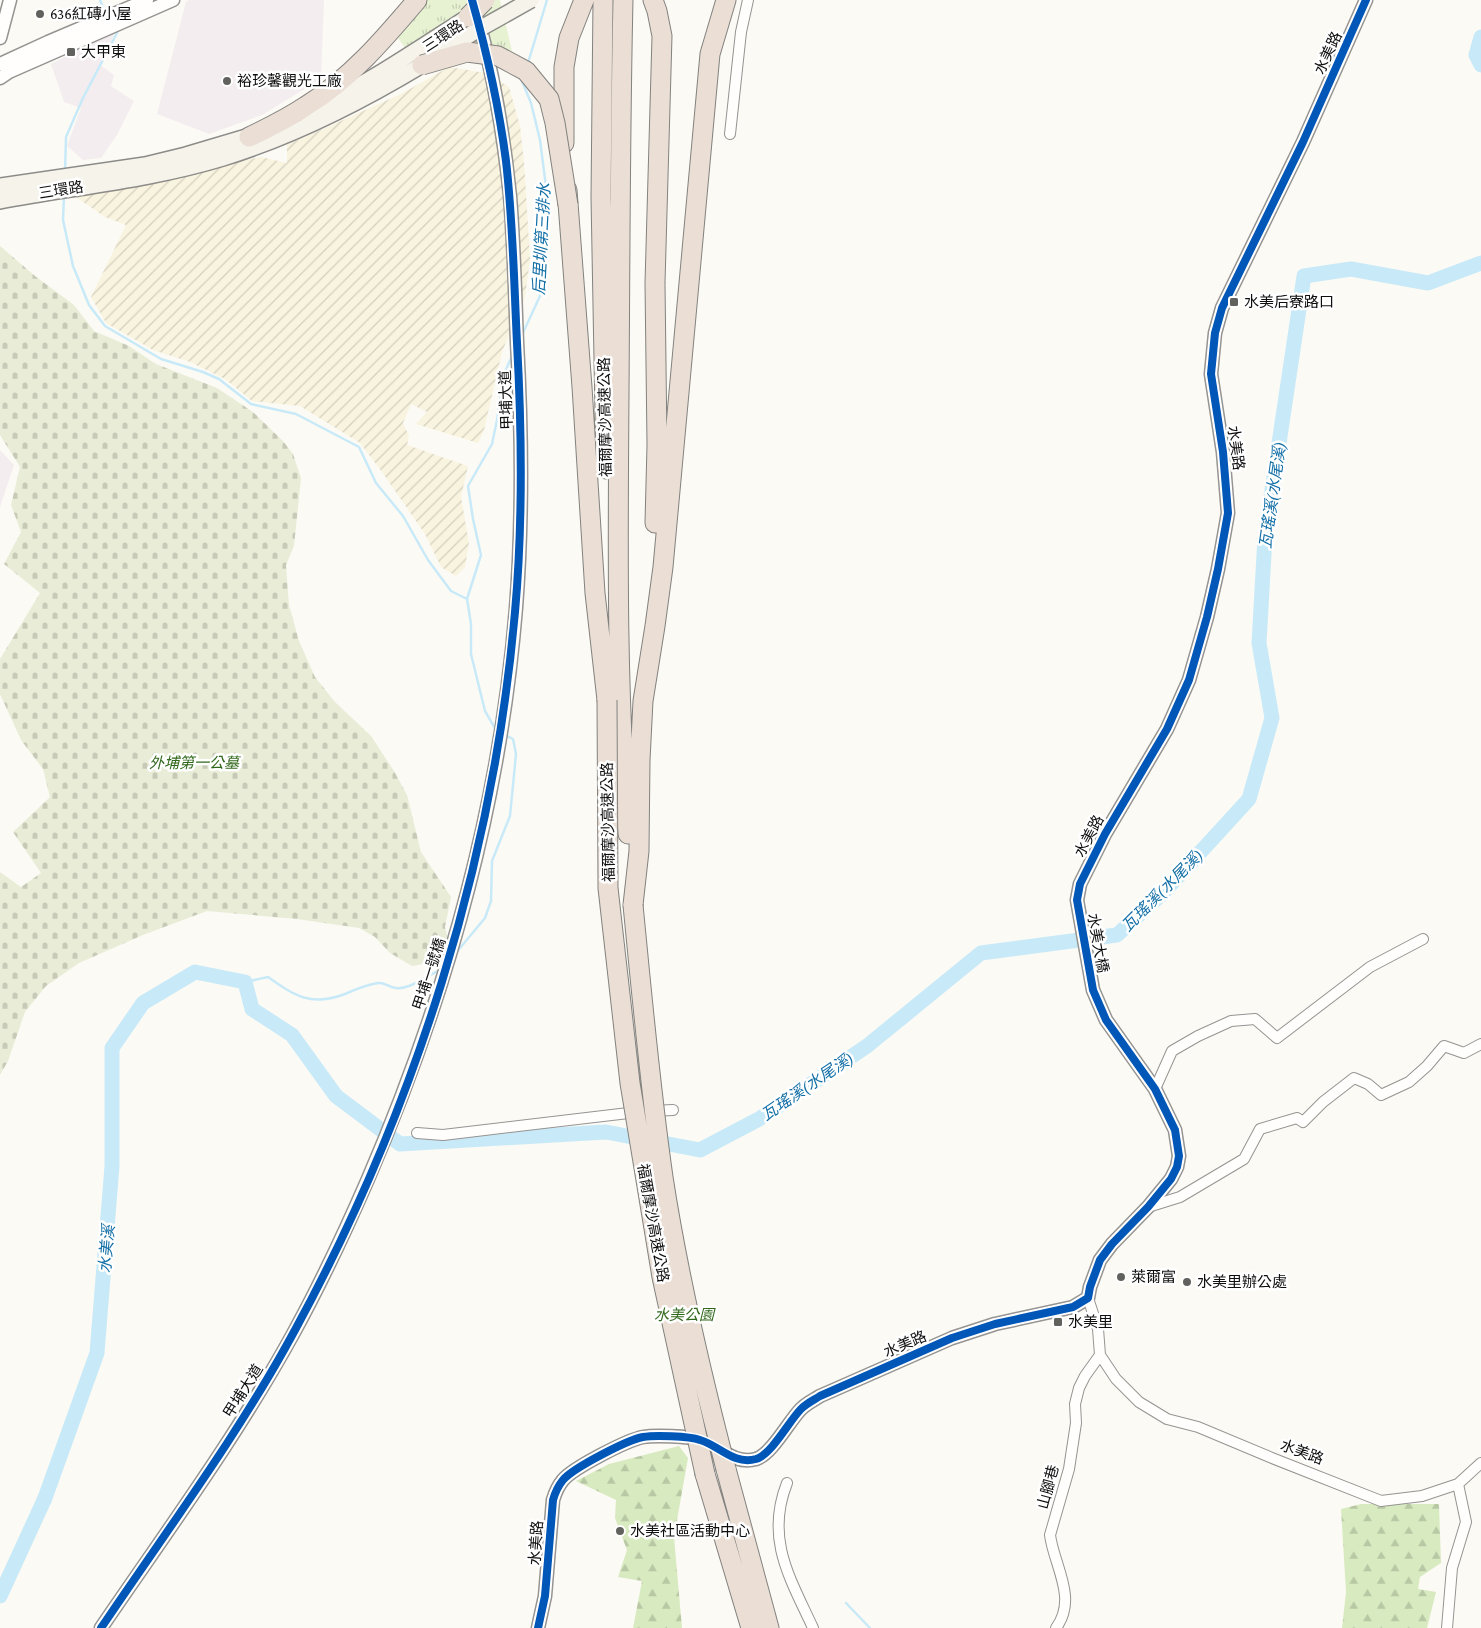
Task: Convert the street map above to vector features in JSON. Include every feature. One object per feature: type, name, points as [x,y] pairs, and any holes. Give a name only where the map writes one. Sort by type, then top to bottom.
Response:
[{"type":"highway","points":[[248,137],[277,124],[308,105],[339,82],[390,32],[417,0]]},
{"type":"highway","points":[[470,9],[485,0]]},
{"type":"highway","points":[[584,0],[568,38],[564,67],[564,158],[582,386],[594,593],[607,700]]},
{"type":"highway","name":"福爾摩沙高速公路","points":[[603,0],[601,197],[606,456],[608,888],[630,1083],[662,1278],[705,1474],[751,1628]]},
{"type":"highway","name":"福爾摩沙高速公路","points":[[623,0],[619,602],[624,789],[634,905],[651,1085],[664,1178],[707,1398],[769,1628]]},
{"type":"highway","points":[[653,0],[662,36],[656,283],[655,626]]},
{"type":"highway","points":[[634,905],[639,851],[643,701],[664,557],[710,54],[726,0]]},
{"type":"highway","points":[[422,66],[467,52],[498,56],[526,71],[549,99],[555,123],[568,205]]},
{"type":"main road","name":"三環路","points":[[0,186],[146,165],[248,137],[293,120],[334,100],[379,75],[470,9],[496,0]]},
{"type":"main road","name":"三環路","points":[[0,201],[145,177],[223,158],[286,136],[379,91],[474,32],[531,0]]},
{"type":"street","points":[[0,38],[10,0]]},
{"type":"street","points":[[2,66],[147,0]]},
{"type":"street","points":[[2,66],[173,0]]},
{"type":"street","points":[[730,134],[741,32],[748,0]]},
{"type":"street","name":"水美路","points":[[1077,900],[1080,884],[1105,834],[1167,729],[1189,680],[1208,617],[1228,513],[1223,452],[1211,374],[1215,333],[1222,308],[1303,142],[1366,0]]},
{"type":"street","name":"甲埔大道","points":[[470,9],[492,79],[505,157],[512,228],[522,471],[518,568],[512,645],[497,750],[487,801]]},
{"type":"street","name":"甲埔一號橋","points":[[380,1151],[420,1046],[460,920],[487,801]]},
{"type":"street","name":"水美大橋","points":[[1077,900],[1093,990],[1106,1020],[1155,1089]]},
{"type":"street","points":[[1100,1355],[1098,1329],[1088,1298],[1100,1260],[1112,1244],[1172,1179],[1177,1167],[1179,1156],[1178,1140],[1155,1089],[1172,1051],[1198,1036],[1231,1022],[1255,1019],[1276,1038],[1370,967],[1423,938]]},
{"type":"street","points":[[1148,1207],[1180,1197],[1244,1159],[1260,1129],[1297,1118],[1303,1122],[1323,1102],[1354,1078],[1368,1084],[1381,1095],[1409,1082],[1427,1066],[1444,1046],[1464,1053],[1481,1044]]},
{"type":"street","points":[[417,1133],[443,1135],[617,1113],[673,1110]]},
{"type":"street","name":"甲埔大道","points":[[101,1628],[237,1428],[282,1354],[326,1272],[380,1151]]},
{"type":"street","name":"水美路","points":[[538,1628],[545,1596],[553,1500],[556,1490],[572,1472],[626,1442],[643,1437],[660,1436],[700,1440],[731,1457],[742,1460],[757,1458],[767,1451],[804,1406],[820,1396],[952,1338],[995,1324],[1073,1307],[1088,1298]]},
{"type":"street","name":"水美路","points":[[1100,1355],[1116,1378],[1139,1402],[1167,1419],[1198,1427],[1381,1501],[1422,1496],[1458,1484]]},
{"type":"street","name":"山腳巷","points":[[1056,1628],[1061,1620],[1064,1586],[1050,1535],[1069,1469],[1079,1388],[1100,1355]]},
{"type":"street","points":[[1446,1628],[1452,1568],[1466,1522],[1458,1484],[1481,1463]]},
{"type":"street","points":[[787,1483],[778,1519],[778,1542],[783,1559],[813,1628]]},
{"type":"shaded area","name":"裕珍馨觀光工廠","points":[[189,0],[324,0],[321,79],[262,115],[209,134],[157,114],[186,2]]},
{"type":"shaded area","points":[[116,30],[100,65],[114,75],[111,86],[134,101],[117,135],[101,158],[83,160],[67,146],[81,108],[64,102],[51,64]]},
{"type":"shaded area","points":[[449,67],[486,73],[509,87],[520,126],[530,259],[525,297],[502,352],[484,430],[478,443],[416,424],[427,412],[411,404],[403,423],[409,436],[407,445],[468,466],[461,497],[469,543],[465,567],[456,576],[441,567],[425,534],[360,443],[300,406],[252,401],[225,379],[190,362],[153,350],[106,323],[91,297],[126,225],[105,217],[73,195],[261,157],[287,163],[287,145],[401,94]]},
{"type":"shaded area","points":[[0,450],[14,465],[0,507]]},
{"type":"green space","points":[[426,0],[500,0],[512,51],[487,46],[475,47],[450,51],[414,62],[397,36]]},
{"type":"green space","name":"外埔第一公墓","points":[[0,246],[35,276],[74,305],[94,331],[129,346],[156,364],[217,388],[253,412],[283,441],[293,454],[301,478],[294,546],[286,565],[289,605],[299,641],[315,677],[335,702],[371,736],[394,771],[407,795],[421,852],[451,897],[445,927],[449,944],[434,962],[412,966],[390,953],[375,937],[359,928],[297,919],[207,911],[143,935],[79,963],[46,986],[25,1012],[8,1061],[0,1075],[0,872],[21,887],[41,873],[13,832],[50,797],[43,769],[21,740],[0,694],[0,659],[40,593],[4,564],[21,532],[11,505],[20,467],[0,435]]},
{"type":"green space","points":[[679,1446],[688,1458],[674,1537],[682,1628],[633,1628],[642,1581],[618,1577],[627,1550],[615,1518],[616,1500],[576,1481],[609,1464]]},
{"type":"green space","points":[[1361,1504],[1439,1504],[1441,1563],[1420,1577],[1418,1589],[1436,1592],[1427,1628],[1342,1628],[1346,1592],[1341,1509]]},
{"type":"waterway","points":[[100,0],[105,13]]},
{"type":"waterway","name":"后里圳第三排水","points":[[528,63],[547,0]]},
{"type":"waterway","points":[[65,172],[66,137],[83,98],[117,33],[115,30]]},
{"type":"waterway","name":"瓦瑤溪(水尾溪)","points":[[1481,37],[1476,55],[1481,65]]},
{"type":"waterway","name":"后里圳第三排水","points":[[522,335],[540,296],[546,187],[540,140],[531,103],[522,81],[523,78]]},
{"type":"waterway","points":[[64,195],[63,220],[73,266],[89,305],[105,326],[161,359],[219,379],[251,404],[296,414],[359,447],[376,483],[403,516],[428,560],[451,591],[467,599]]},
{"type":"waterway","name":"瓦瑤溪(水尾溪)","points":[[0,1596],[45,1498],[97,1353],[112,1166],[112,1048],[143,1003],[195,972],[245,982],[252,1009],[292,1035],[336,1096],[400,1144],[606,1132],[700,1150],[759,1119],[867,1046],[981,953],[1117,935],[1163,893],[1249,799],[1272,718],[1259,643],[1265,537],[1304,276],[1351,269],[1428,283],[1481,263]]},
{"type":"waterway","name":"后里圳第三排水","points":[[496,730],[485,711],[471,654],[471,624],[467,599],[481,555],[468,486],[492,444],[504,374],[512,356]]},
{"type":"waterway","name":"后里圳第三排水","points":[[455,954],[485,918],[491,901],[492,861],[510,816],[516,754],[513,739],[505,735]]},
{"type":"waterway","name":"后里圳第三排水","points":[[245,982],[268,977],[295,994],[322,1000],[378,983],[396,988],[407,987],[441,969]]},
{"type":"waterway","points":[[846,1603],[870,1628]]},
{"type":"cycle path","points":[[101,1628],[202,1481],[250,1407],[295,1330],[338,1246],[377,1160],[412,1072],[442,982],[467,891],[488,799],[504,706],[515,612],[518,579],[521,444],[513,252],[506,161],[488,60],[472,0]]},
{"type":"cycle path","points":[[538,1628],[545,1596],[553,1500],[563,1480],[577,1469],[613,1449],[635,1439],[648,1436],[672,1436],[695,1439],[707,1443],[733,1457],[748,1460],[756,1459],[768,1451],[801,1409],[820,1396],[952,1338],[995,1324],[1073,1307],[1088,1298],[1100,1260],[1112,1244],[1148,1207],[1171,1179],[1177,1167],[1179,1156],[1175,1130],[1155,1089],[1106,1020],[1093,990],[1077,900],[1080,884],[1105,834],[1167,729],[1189,680],[1207,617],[1228,513],[1223,452],[1211,374],[1215,333],[1222,308],[1303,142],[1366,0]]},
{"type":"place","name":"636紅磚小屋","points":[[40,14]]},
{"type":"place","name":"大甲東","points":[[71,52]]},
{"type":"place","name":"裕珍馨觀光工廠","points":[[227,81]]},
{"type":"place","name":"水美后寮路口","points":[[1234,302]]},
{"type":"place","name":"萊爾富","points":[[1121,1277]]},
{"type":"place","name":"水美里辦公處","points":[[1187,1282]]},
{"type":"place","name":"水美里","points":[[1058,1322]]},
{"type":"place","name":"水美社區活動中心","points":[[620,1531]]},
{"type":"water label","name":"水美溪","points":[[106,1249]]},
{"type":"park label","name":"水美公園","points":[[684,1315]]}]
